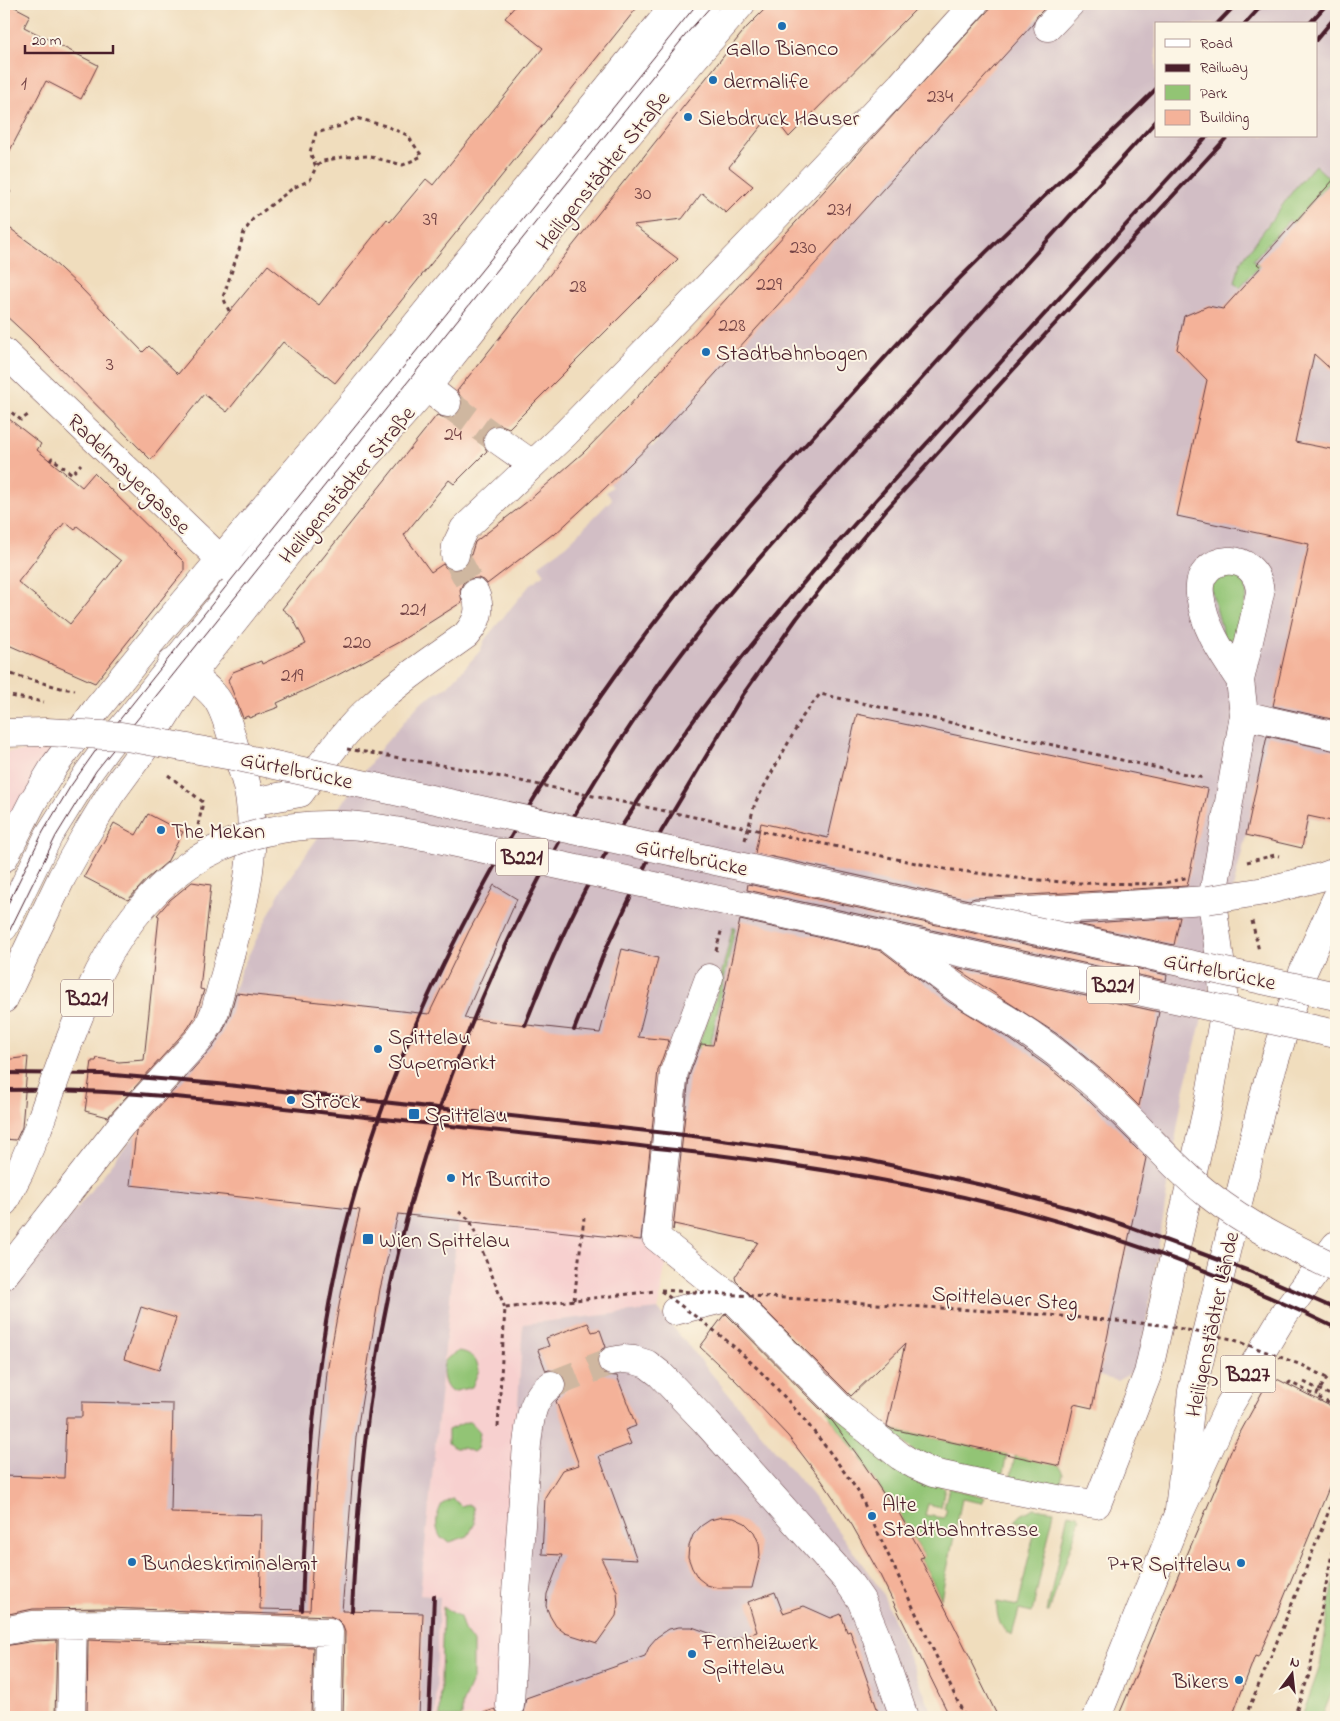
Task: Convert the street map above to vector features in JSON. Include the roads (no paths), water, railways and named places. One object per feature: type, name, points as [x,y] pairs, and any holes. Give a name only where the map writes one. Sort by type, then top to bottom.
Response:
[{"type":"main road","name":"Heiligenstädter Straße","points":[[4,999],[62,876],[110,795],[146,746],[182,669],[248,586],[353,471],[418,380],[660,22],[676,4]]},
{"type":"main road","points":[[418,380],[705,4]]},
{"type":"main road","name":"Heiligenstädter Straße","points":[[4,858],[32,803],[55,766],[96,710],[221,560],[418,380],[741,4]]},
{"type":"main road","points":[[455,556],[456,546],[464,529],[566,433],[785,207],[901,85],[974,4]]},
{"type":"main road","points":[[1048,28],[1070,4]]},
{"type":"main road","name":"Radelmayergasse","points":[[4,352],[248,586]]},
{"type":"main road","points":[[498,440],[532,464]]},
{"type":"main road","points":[[250,802],[300,793],[342,737],[370,707],[473,627],[479,611],[475,592]]},
{"type":"main road","points":[[4,1275],[122,1124],[200,1038],[209,1025],[215,1012],[247,886],[252,840],[250,802],[243,772],[227,722],[217,700],[209,690],[150,643]]},
{"type":"main road","points":[[4,927],[49,835],[88,773],[182,669]]},
{"type":"main road","points":[[709,978],[674,1072],[656,1237],[731,1297],[843,1410],[900,1456],[933,1473],[1007,1490],[1097,1504],[1148,1373],[1209,1100],[1223,1020],[1221,967],[1212,901],[1244,715],[1240,680]]},
{"type":"main road","points":[[1244,715],[1336,736]]},
{"type":"main road","name":"Gürtelbrücke","points":[[4,734],[46,732],[121,736],[238,757],[1336,996]]},
{"type":"main road","name":"Gürtelbrücke","points":[[4,1202],[20,1171],[38,1128],[82,1009],[106,959],[143,904],[164,883],[184,867],[211,851],[240,839],[273,830],[304,826],[345,825],[386,829],[434,838],[1336,1034]]},
{"type":"main road","points":[[965,915],[1207,900],[1265,891],[1336,872]]},
{"type":"main road","name":"Heiligenstädter Lände","points":[[1179,1514],[1192,1391],[1266,1088],[1303,972],[1336,898]]},
{"type":"main road","points":[[889,936],[967,995],[1049,1047],[1078,1070],[1208,1195],[1242,1220],[1275,1239],[1336,1268]]},
{"type":"main road","name":"Heiligenstädter Lände","points":[[1179,1514],[1229,1406],[1285,1313],[1336,1245]]},
{"type":"main road","points":[[668,1301],[731,1297]]},
{"type":"main road","points":[[612,1361],[634,1360],[647,1364],[660,1374],[705,1421],[847,1580],[861,1600],[876,1636],[904,1717]]},
{"type":"main road","points":[[510,1705],[514,1620],[527,1444],[531,1416],[537,1397],[544,1389],[551,1385]]},
{"type":"main road","name":"B227","points":[[1097,1717],[1179,1514]]},
{"type":"main road","points":[[71,1717],[73,1624]]},
{"type":"main road","points":[[4,1631],[33,1625],[108,1624],[329,1632],[326,1717]]},
{"type":"tunnel","points":[[447,403],[498,440]]},
{"type":"tunnel","points":[[455,555],[475,593]]},
{"type":"tunnel","points":[[551,1385],[612,1361]]},
{"type":"tram line","points":[[4,912],[43,832],[70,787],[101,743],[697,4]]},
{"type":"tram line","points":[[4,942],[56,836],[96,771],[688,32],[713,4]]},
{"type":"railway","points":[[1219,22],[1236,4]]},
{"type":"railway","points":[[1247,22],[1263,4]]},
{"type":"railway","points":[[1311,22],[1327,4]]},
{"type":"railway","points":[[1318,38],[1336,16]]},
{"type":"railway","points":[[302,1610],[313,1420],[325,1326],[344,1233],[359,1178],[396,1071],[442,967],[494,867],[522,818],[580,726],[643,637],[722,538],[938,300],[1155,90]]},
{"type":"railway","points":[[352,1611],[360,1493],[368,1415],[380,1337],[408,1214],[432,1131],[461,1049],[495,970],[532,892],[573,817],[619,743],[668,672],[719,606],[801,511],[1155,122]]},
{"type":"railway","points":[[525,1025],[568,923],[585,890],[620,829],[659,769],[700,712],[743,656],[834,548],[1205,138]]},
{"type":"railway","points":[[574,1030],[604,953],[661,832],[742,696],[797,618],[886,510],[1226,138]]},
{"type":"railway","points":[[4,1073],[102,1074],[218,1084],[693,1136],[867,1160],[991,1187],[1077,1210],[1121,1224],[1249,1271],[1336,1309]]},
{"type":"railway","points":[[4,1090],[96,1091],[250,1104],[727,1156],[902,1184],[1014,1209],[1124,1242],[1231,1281],[1336,1328]]},
{"type":"railway","points":[[429,1717],[434,1596]]},
{"type":"place","name":"Gallo Bianco","points":[[782,26]]},
{"type":"place","name":"dermalife","points":[[713,80]]},
{"type":"place","name":"Siebdruck Hauser","points":[[688,117]]},
{"type":"place","name":"Stadtbahnbogen","points":[[706,352]]},
{"type":"place","name":"The Mekan","points":[[161,830]]},
{"type":"place","name":"Spittelau Supermarkt","points":[[378,1049]]},
{"type":"place","name":"Ströck","points":[[291,1100]]},
{"type":"place","name":"Spittelau","points":[[414,1114]]},
{"type":"place","name":"Mr Burrito","points":[[451,1178]]},
{"type":"place","name":"Wien Spittelau","points":[[368,1239]]},
{"type":"place","name":"Alte Stadtbahntrasse","points":[[872,1516]]},
{"type":"place","name":"Bundeskriminalamt","points":[[132,1562]]},
{"type":"place","name":"P+R Spittelau","points":[[1241,1563]]},
{"type":"place","name":"Fernheizwerk Spittelau","points":[[692,1654]]},
{"type":"place","name":"Bikers","points":[[1239,1680]]}]
